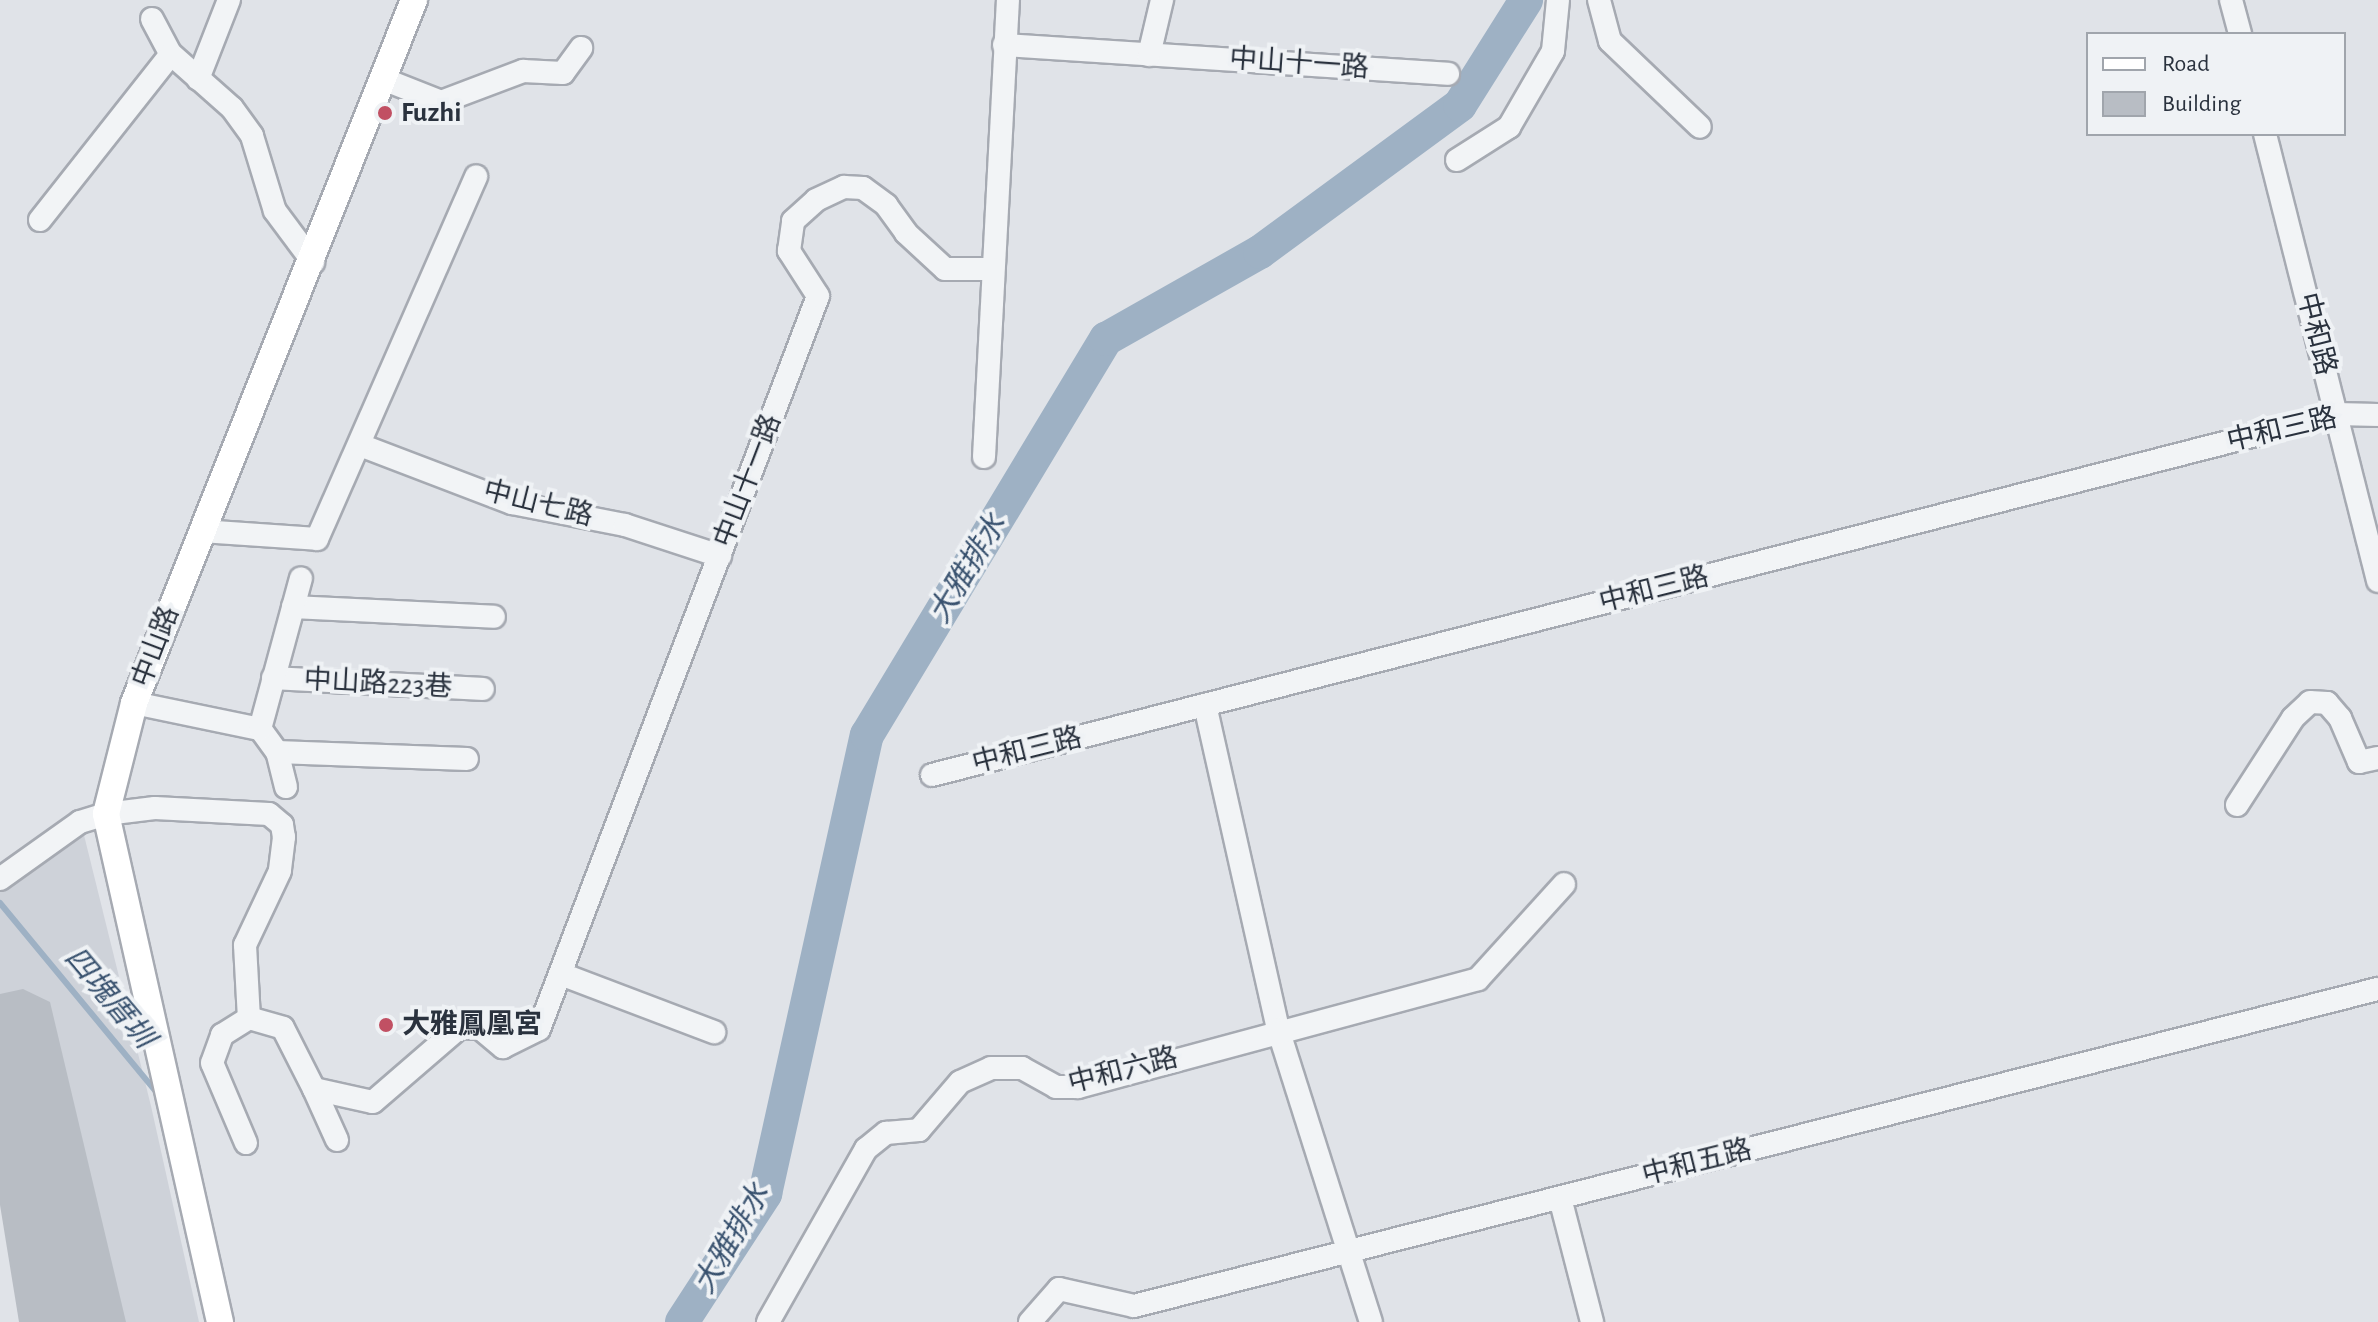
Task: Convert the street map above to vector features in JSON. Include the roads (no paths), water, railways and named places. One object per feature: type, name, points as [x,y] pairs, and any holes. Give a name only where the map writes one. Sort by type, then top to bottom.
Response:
[{"type":"main road","name":"中山路","points":[[220,1322],[106,814],[134,703],[201,531],[313,262],[414,0]]},
{"type":"street","points":[[198,79],[229,0]]},
{"type":"street","points":[[984,457],[1008,0]]},
{"type":"street","points":[[1149,55],[1162,0]]},
{"type":"street","points":[[1457,160],[1509,127],[1553,51],[1558,0]]},
{"type":"street","points":[[1599,0],[1610,41],[1700,127]]},
{"type":"street","points":[[2231,0],[2239,32]]},
{"type":"street","points":[[152,19],[171,54],[232,108],[252,136],[275,211],[313,262]]},
{"type":"street","name":"中山十一路","points":[[1004,45],[1448,74]]},
{"type":"street","points":[[383,79],[441,102],[523,71],[563,73],[581,48]]},
{"type":"street","points":[[40,220],[171,54]]},
{"type":"street","name":"中和路","points":[[2266,136],[2378,581]]},
{"type":"street","points":[[201,531],[317,539],[476,176]]},
{"type":"street","name":"中山十一路","points":[[314,1089],[373,1102],[460,1027],[480,1028],[503,1047],[539,1029],[818,296],[789,251],[793,221],[816,200],[844,187],[863,188],[886,205],[906,233],[945,269],[993,269]]},
{"type":"street","name":"中和三路","points":[[932,775],[2337,414],[2378,415]]},
{"type":"street","name":"中山七路","points":[[360,445],[512,503],[625,525],[720,556]]},
{"type":"street","name":"中山路223巷","points":[[260,729],[301,578]]},
{"type":"street","points":[[293,607],[494,617]]},
{"type":"street","name":"中山路223巷","points":[[273,678],[483,689]]},
{"type":"street","points":[[2237,805],[2293,718],[2310,702],[2327,703],[2340,718],[2359,762],[2378,758]]},
{"type":"street","points":[[134,703],[260,729],[277,752],[286,787]]},
{"type":"street","points":[[1205,705],[1278,1029],[1371,1322]]},
{"type":"street","points":[[277,752],[467,759]]},
{"type":"street","points":[[0,879],[80,822],[106,814],[155,808],[269,814],[282,825],[280,871],[245,945],[249,1018]]},
{"type":"street","name":"中和六路","points":[[768,1322],[866,1149],[886,1133],[919,1130],[960,1082],[991,1068],[1022,1068],[1056,1087],[1078,1087],[1278,1029],[1478,979],[1564,884]]},
{"type":"street","points":[[561,974],[714,1032]]},
{"type":"street","name":"中和五路","points":[[1030,1322],[1059,1289],[1134,1306],[2378,989]]},
{"type":"street","points":[[246,1143],[212,1063],[222,1035],[249,1018],[283,1028],[337,1140]]},
{"type":"street","points":[[1560,1198],[1592,1322]]},
{"type":"waterway","name":"大雅排水","points":[[682,1322],[765,1194],[867,735],[1106,339],[1260,252],[1460,105],[1526,0]]},
{"type":"waterway","name":"四塊厝圳","points":[[0,903],[158,1094]]},
{"type":"place","name":"Fuzhi","points":[[385,113]]},
{"type":"place","name":"大雅鳳凰宮","points":[[386,1025]]}]
